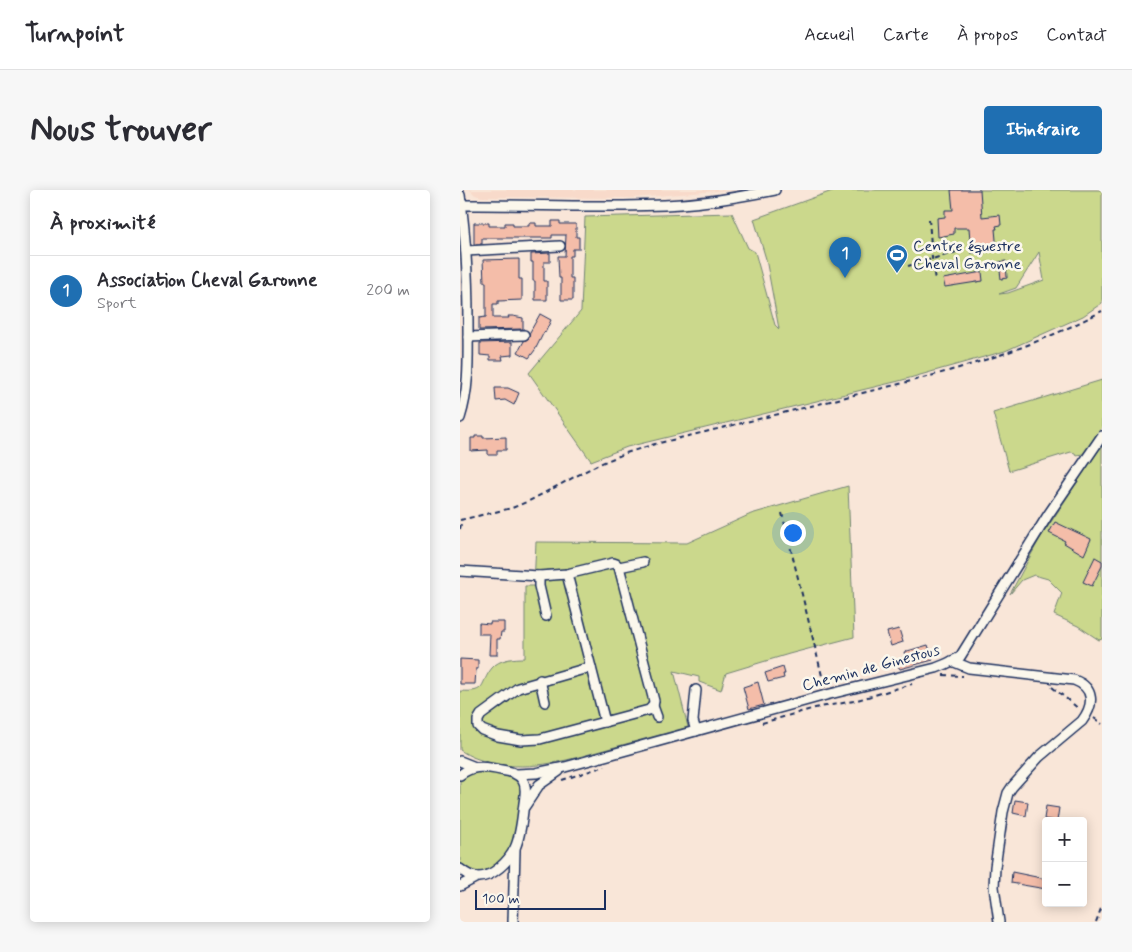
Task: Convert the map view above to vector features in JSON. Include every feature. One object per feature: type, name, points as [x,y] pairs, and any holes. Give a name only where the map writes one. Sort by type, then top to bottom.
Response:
[{"type":"street","points":[[461,205],[628,206],[682,204],[775,190]]},
{"type":"street","points":[[460,195],[466,251],[468,337],[464,364],[467,383],[460,418]]},
{"type":"street","points":[[466,251],[560,246]]},
{"type":"street","points":[[468,337],[524,335]]},
{"type":"street","name":"Chemin de Ginestous","points":[[460,761],[475,767],[517,774],[536,773],[565,767],[826,695],[936,668],[960,657],[1048,515],[1102,436]]},
{"type":"street","points":[[619,567],[643,562]]},
{"type":"street","points":[[460,571],[539,576],[568,574],[612,563],[616,564],[619,567],[657,718]]},
{"type":"street","points":[[568,574],[605,722]]},
{"type":"street","points":[[539,576],[539,586],[546,616]]},
{"type":"street","points":[[952,661],[969,668],[1074,680],[1088,689],[1091,696],[1088,714],[1074,729],[1034,762],[1008,794],[1003,812],[995,867],[994,887],[999,922]]},
{"type":"street","points":[[590,666],[518,688],[486,711],[478,720],[478,726],[482,730],[498,736],[521,740],[540,739],[649,710],[653,706]]},
{"type":"street","points":[[540,680],[545,702]]},
{"type":"street","points":[[696,690],[693,720],[696,730]]},
{"type":"street","points":[[460,775],[475,767]]},
{"type":"street","name":"Chemin de Ginestous","points":[[523,809],[548,777],[565,767]]},
{"type":"street","name":"Chemin de Ginestous","points":[[460,886],[499,868],[508,860],[515,848],[525,790],[524,781],[517,774]]},
{"type":"street","points":[[513,922],[515,848]]},
{"type":"street","points":[[499,868],[510,872],[514,876]]},
{"type":"street","points":[[460,869],[466,874],[477,877]]},
{"type":"path","points":[[929,219],[935,281]]},
{"type":"path","points":[[908,266],[964,250]]},
{"type":"path","points":[[460,530],[461,519],[512,508],[626,453],[655,444],[914,381],[996,357],[1046,339],[1102,311]]},
{"type":"path","points":[[782,513],[826,695]]},
{"type":"path","points":[[936,677],[950,674],[964,676]]},
{"type":"path","points":[[760,723],[815,708],[854,701],[912,684]]},
{"type":"path","points":[[1048,686],[1054,688],[1072,704],[1102,724]]},
{"type":"path","points":[[559,781],[609,765]]},
{"type":"path","points":[[1096,922],[1102,906]]},
{"type":"shaded area","points":[[470,190],[729,190],[634,198],[482,197],[475,195]]},
{"type":"green space","points":[[835,190],[1102,190],[1102,303],[1083,316],[1005,351],[899,381],[627,447],[591,461],[529,373],[581,311],[585,217],[732,213],[748,248],[755,252],[775,325],[779,329],[766,259],[754,219]],"holes":[[[1039,252],[1044,280],[1008,293],[999,294],[1016,288]]]},
{"type":"green space","points":[[1102,380],[1102,427],[1083,454],[1076,455],[1071,452],[1009,471],[993,413]]},
{"type":"green space","points":[[1102,445],[1102,639],[1099,640],[1078,626],[1054,615],[1062,593],[1048,579],[1034,575],[1022,580],[1010,594],[1039,540]]},
{"type":"green space","points":[[848,486],[854,637],[726,673],[721,690],[699,682],[699,677],[674,671],[688,727],[581,756],[537,765],[522,766],[491,763],[460,750],[460,691],[475,691],[479,689],[495,665],[503,661],[525,658],[525,586],[534,586],[536,542],[687,543],[751,514]]},
{"type":"green space","points":[[481,770],[517,778],[522,789],[522,801],[513,847],[503,859],[488,870],[473,872],[466,870],[460,863],[460,781],[468,773]]},
{"type":"building","points":[[951,190],[980,190],[982,217],[1000,215],[1001,225],[996,226],[997,229],[995,229],[997,251],[971,253],[969,228],[954,228],[954,234],[938,237],[937,218],[945,217],[945,210],[953,210]]},
{"type":"building","points":[[552,221],[560,221],[560,224],[576,224],[576,237],[579,237],[579,249],[573,249],[573,256],[570,256],[573,300],[561,300],[558,256],[565,256],[566,235],[552,235],[552,238],[482,238],[482,244],[474,244],[474,223],[489,223],[489,226],[505,226],[505,223],[513,223],[513,226],[529,226],[529,223],[536,223],[536,226],[552,226]]},
{"type":"building","points":[[550,253],[550,262],[544,262],[547,300],[535,300],[535,281],[533,281],[531,254]]},
{"type":"building","points":[[519,259],[519,279],[522,279],[522,300],[498,301],[498,304],[493,304],[493,318],[509,318],[508,316],[513,316],[523,318],[523,329],[479,330],[479,318],[486,317],[486,282],[484,282],[483,260]]},
{"type":"building","points":[[1006,261],[1007,278],[1001,279],[999,262]]},
{"type":"building","points":[[982,272],[983,281],[945,287],[943,279]]},
{"type":"building","points":[[540,314],[551,320],[529,358],[518,352],[524,341],[529,338],[530,332]]},
{"type":"building","points":[[512,342],[512,355],[502,356],[503,360],[490,360],[490,356],[480,355],[480,343]]},
{"type":"building","points":[[495,388],[508,388],[519,393],[514,405],[505,400],[496,401]]},
{"type":"building","points":[[475,436],[483,436],[483,438],[506,437],[506,450],[497,450],[497,455],[488,455],[488,450],[471,451],[471,438],[475,438]]},
{"type":"building","points":[[1055,522],[1091,539],[1084,555],[1064,543],[1065,541],[1049,533]]},
{"type":"building","points":[[1095,557],[1102,561],[1102,566],[1092,586],[1083,582]]},
{"type":"building","points":[[490,622],[504,622],[504,632],[501,632],[500,639],[497,639],[497,655],[489,655],[490,634],[479,634],[479,623],[490,624]]},
{"type":"building","points":[[899,629],[903,642],[891,646],[887,632]]},
{"type":"building","points":[[928,645],[933,660],[900,669],[896,663],[907,661],[904,652]]},
{"type":"building","points":[[460,659],[478,660],[475,684],[460,684]]},
{"type":"building","points":[[783,667],[784,678],[768,682],[765,673]]},
{"type":"building","points":[[758,682],[764,705],[749,709],[743,687]]},
{"type":"building","points":[[1015,800],[1028,802],[1026,816],[1013,813]]},
{"type":"building","points":[[1046,806],[1059,808],[1058,817],[1044,817]]},
{"type":"building","points":[[1012,872],[1042,878],[1042,888],[1011,883]]},
{"type":"place","name":"Centre équestre Cheval Garonne","points":[[897,274]]},
{"type":"place","name":"Association Cheval Garonne","points":[[845,278]]}]
